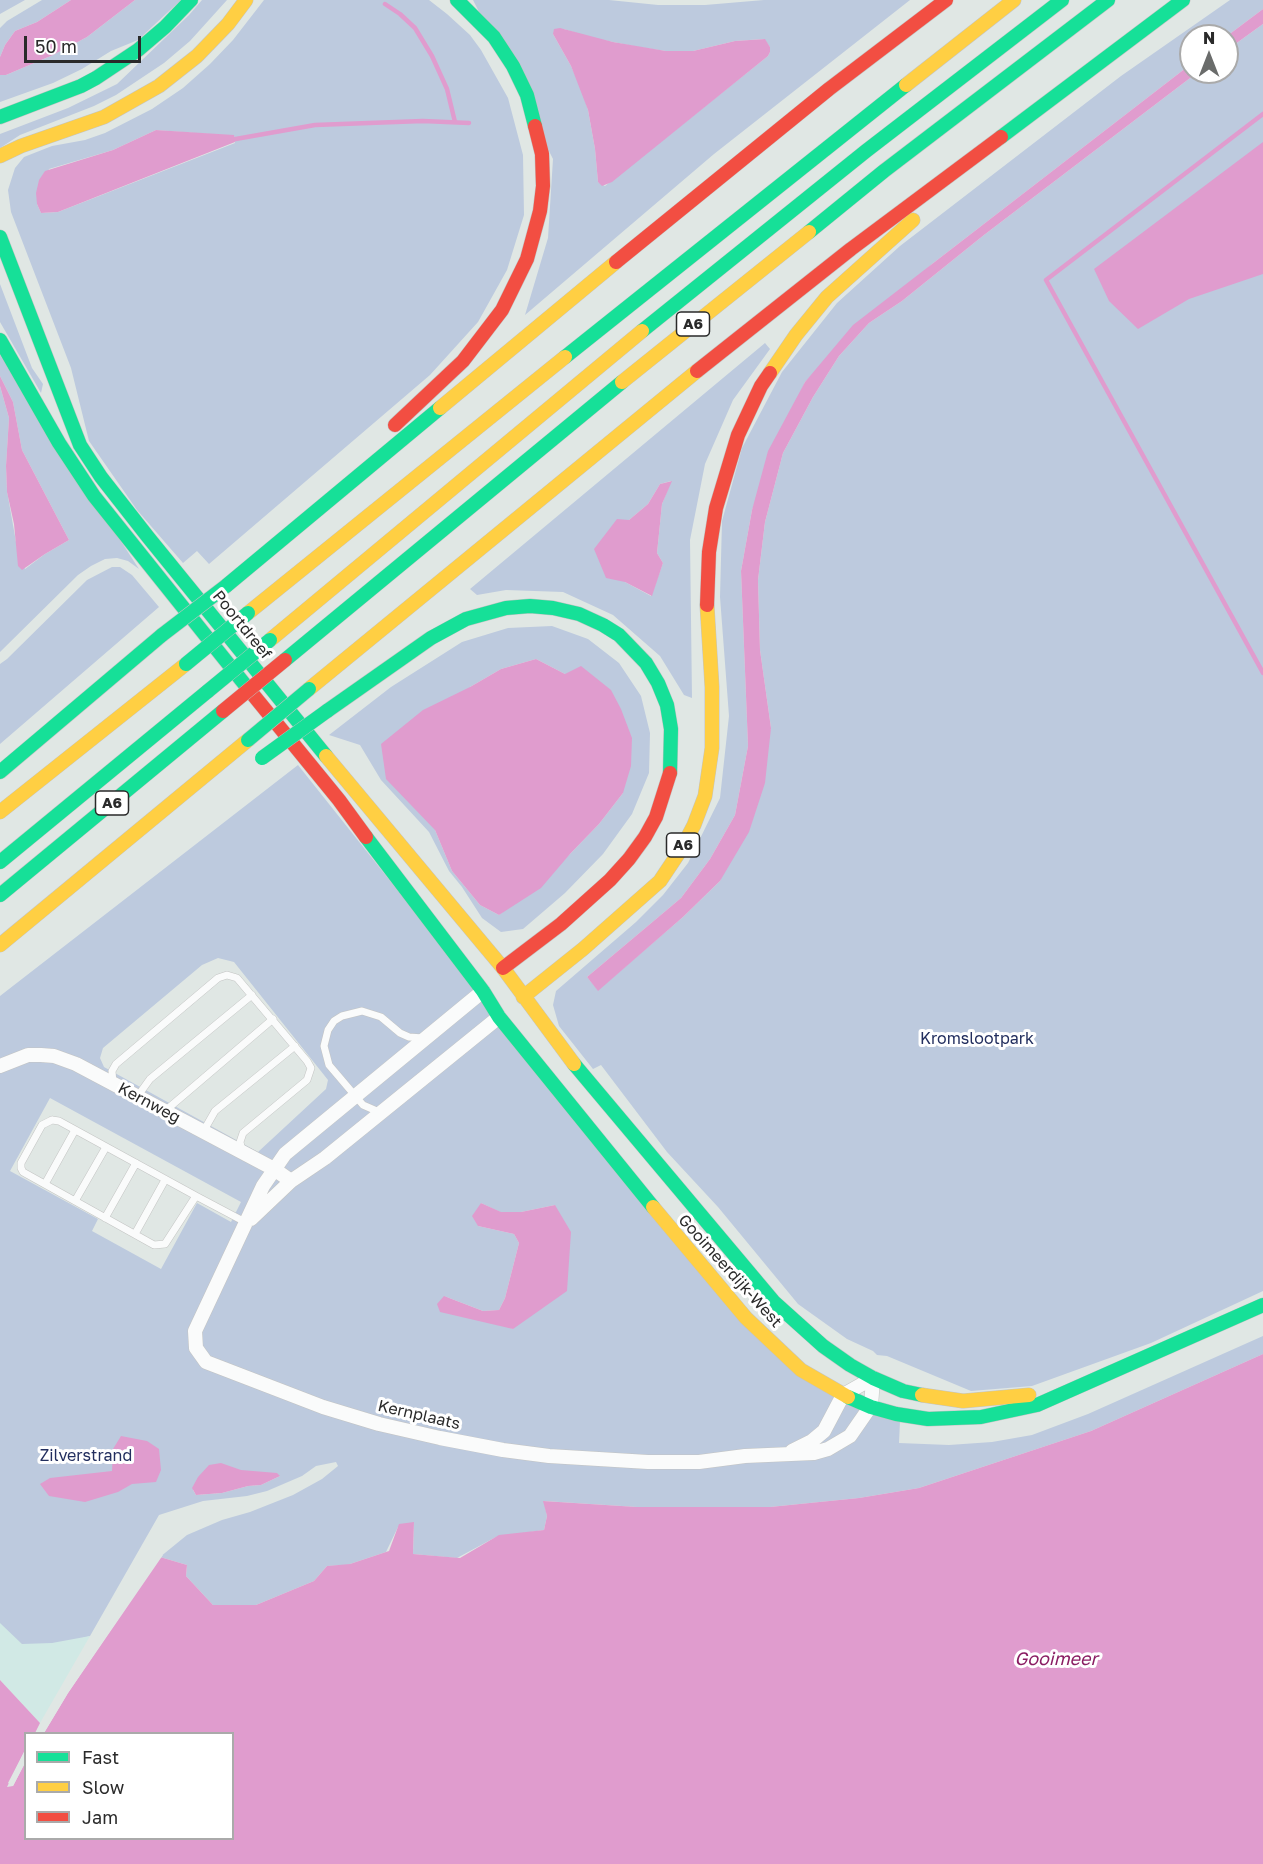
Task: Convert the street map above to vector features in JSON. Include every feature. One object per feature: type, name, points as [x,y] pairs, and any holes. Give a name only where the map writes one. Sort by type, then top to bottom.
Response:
[{"type":"main road","points":[[0,117],[96,78],[138,50],[191,0]]},
{"type":"main road","points":[[0,170],[4,155],[21,146],[104,117],[159,86],[197,56],[228,24],[246,0]]},
{"type":"main road","points":[[385,433],[412,411],[463,361],[502,310],[527,259],[540,211],[543,186],[542,154],[527,95],[513,66],[494,37],[457,0]]},
{"type":"main road","points":[[0,772],[162,634],[226,586],[699,194],[829,89],[946,0]]},
{"type":"main road","points":[[0,812],[638,298],[1014,0]]},
{"type":"main road","name":"A6","points":[[0,862],[647,327],[866,151],[1062,0]]},
{"type":"main road","name":"A6","points":[[0,895],[670,342],[884,171],[1108,0]]},
{"type":"main road","name":"A6","points":[[0,945],[707,363],[851,249],[1183,0]]},
{"type":"main road","name":"A6","points":[[523,998],[583,949],[660,880],[682,848],[694,825],[705,796],[712,748],[712,687],[707,605],[709,552],[716,508],[726,470],[738,435],[761,386],[796,335],[827,297],[913,220],[966,179],[996,139]]},
{"type":"main road","name":"Poortdreef","points":[[0,237],[80,445],[101,477],[314,741],[502,968],[523,998]]},
{"type":"main road","points":[[0,340],[59,443],[94,496],[339,800],[388,869],[483,991],[499,1017]]},
{"type":"main road","points":[[162,634],[208,583]]},
{"type":"main road","name":"A6","points":[[205,777],[252,761],[431,638],[466,619],[506,608],[530,606],[579,614],[603,625],[618,635],[646,663],[658,683],[667,705],[671,729],[670,772],[656,816],[639,845],[610,880],[561,924],[502,968]]},
{"type":"main road","name":"Kernplaats","points":[[483,991],[502,968]]},
{"type":"main road","name":"Kernplaats","points":[[499,1017],[523,998]]},
{"type":"main road","name":"Gooimeerdijk-West","points":[[523,998],[591,1084],[774,1302],[823,1346],[873,1378],[903,1391],[932,1397],[963,1401],[1020,1397],[1078,1385]]},
{"type":"main road","name":"Gooimeerdijk-West","points":[[499,1017],[704,1270],[746,1318],[801,1370],[843,1395],[871,1407],[928,1419],[981,1417],[1037,1405],[1263,1305]]},
{"type":"street","name":"Kernplaats","points":[[483,991],[285,1154],[263,1186],[195,1330],[195,1342],[199,1355],[216,1367],[323,1407],[379,1424],[502,1450],[598,1460],[699,1462],[745,1456],[814,1453],[840,1443],[854,1431],[871,1407]]},
{"type":"street","name":"Kernplaats","points":[[247,1222],[291,1181],[325,1158],[499,1017]]},
{"type":"street","name":"Kernweg","points":[[0,1066],[28,1056],[54,1056],[76,1064],[274,1169],[291,1181]]},
{"type":"street","points":[[843,1395],[873,1378]]},
{"type":"street","points":[[871,1407],[873,1378]]},
{"type":"street","name":"Kernplaats","points":[[788,1453],[812,1441],[824,1431],[843,1395]]},
{"type":"lane","points":[[113,1084],[111,1074],[116,1064],[218,978],[228,975],[237,978],[310,1064],[309,1076],[243,1133],[240,1142],[240,1149],[243,1153]]},
{"type":"lane","points":[[137,1097],[150,1079],[252,995]]},
{"type":"lane","points":[[383,1112],[363,1106],[329,1065],[325,1038],[334,1021],[350,1012],[362,1011],[381,1017],[400,1033],[409,1037],[428,1037]]},
{"type":"lane","points":[[165,1112],[273,1019]]},
{"type":"lane","points":[[202,1132],[215,1111],[295,1046]]},
{"type":"lane","points":[[196,1196],[165,1244],[154,1245],[23,1172],[21,1163],[45,1123],[56,1120],[247,1222]]},
{"type":"lane","points":[[45,1184],[75,1130]]},
{"type":"lane","points":[[75,1201],[106,1147]]},
{"type":"lane","points":[[105,1218],[136,1164]]},
{"type":"lane","points":[[135,1234],[165,1180]]},
{"type":"green space","points":[[0,0],[25,0],[0,14]]},
{"type":"green space","points":[[42,0],[71,0],[37,22],[15,31],[0,57],[0,28],[7,21]]},
{"type":"green space","points":[[135,0],[181,0],[138,40],[111,51],[53,83],[0,102],[0,75],[6,75],[53,55],[87,37]]},
{"type":"green space","points":[[202,0],[227,0],[190,41],[164,63],[116,95],[20,135],[0,148],[0,134],[68,108],[117,84]]},
{"type":"green space","points":[[264,0],[429,0],[470,35],[508,98],[523,155],[524,215],[507,270],[478,322],[430,375],[209,564],[197,551],[183,563],[137,510],[89,441],[71,368],[11,212],[8,190],[15,168],[24,157],[52,146],[85,140],[105,133],[152,109],[183,88],[233,40]],"holes":[[[156,130],[234,136],[235,143],[58,212],[41,213],[37,204],[49,169],[113,150]]]},
{"type":"green space","points":[[473,0],[609,0],[658,5],[705,5],[764,0],[910,0],[714,154],[525,315],[548,238],[553,159]],"holes":[[[564,29],[588,37],[666,51],[693,51],[735,41],[764,39],[770,47],[770,52],[768,56],[605,186],[598,182],[595,149],[582,90],[553,34]]]},
{"type":"green space","name":"Kromslootpark","points":[[1230,0],[1263,0],[1263,9],[1239,27],[1239,24],[1196,24]]},
{"type":"green space","name":"Kromslootpark","points":[[1263,24],[1263,1291],[1151,1343],[1032,1386],[971,1391],[887,1356],[877,1355],[847,1339],[798,1304],[718,1207],[667,1152],[601,1065],[593,1069],[559,1026],[553,1005],[556,991],[636,922],[663,895],[688,863],[720,798],[729,716],[720,597],[722,521],[742,448],[782,372],[837,303],[900,246],[1121,76],[1179,36],[1179,73],[932,264],[805,382],[752,510],[741,571],[748,746],[735,815],[710,859],[681,898],[587,977],[598,990],[683,917],[720,881],[771,728],[760,650],[758,580],[765,522],[783,453],[813,397],[839,356],[869,323],[902,301],[984,235],[1182,84],[1239,84],[1239,41]]},
{"type":"green space","points":[[0,284],[32,368],[43,384],[41,393],[0,322]]},
{"type":"green space","points":[[765,343],[770,349],[733,400],[705,464],[690,540],[692,698],[684,695],[660,656],[613,615],[563,592],[506,590],[477,595],[470,589]],"holes":[[[671,481],[662,504],[657,553],[663,563],[651,596],[625,582],[629,520],[648,504],[660,484]]]},
{"type":"green space","points":[[0,355],[139,569],[128,561],[117,558],[105,559],[91,566],[78,575],[0,652],[0,386],[9,418],[7,491],[16,542],[25,569],[69,540],[22,450],[13,402],[0,376]]},
{"type":"green space","points":[[112,567],[120,567],[132,575],[159,607],[0,744],[0,664],[87,580]]},
{"type":"green space","points":[[552,626],[588,639],[619,663],[641,696],[650,733],[649,773],[632,814],[603,854],[565,893],[523,929],[501,932],[482,918],[449,871],[429,832],[381,780],[360,745],[329,735],[391,687],[462,642],[508,628]],"holes":[[[536,659],[565,674],[623,793],[599,824],[570,854],[499,915],[480,905],[452,871],[435,830],[470,687],[501,669]]]},
{"type":"green space","name":"Zilverstrand","points":[[298,765],[725,1302],[774,1352],[900,1421],[899,1443],[949,1445],[992,1442],[1032,1435],[1088,1414],[1263,1336],[1263,1354],[1091,1431],[919,1488],[859,1498],[770,1507],[637,1507],[544,1501],[547,1516],[544,1530],[496,1537],[457,1558],[413,1554],[414,1523],[398,1527],[386,1552],[347,1565],[327,1566],[314,1581],[256,1605],[213,1605],[186,1576],[187,1565],[160,1557],[187,1535],[293,1495],[322,1479],[338,1466],[336,1462],[316,1466],[302,1476],[267,1491],[247,1496],[203,1501],[159,1515],[90,1636],[0,1662],[0,996]],"holes":[[[218,958],[234,962],[328,1080],[326,1089],[258,1152],[104,1067],[100,1058],[103,1048],[202,965]],[[50,1098],[241,1202],[231,1222],[197,1203],[161,1269],[92,1231],[98,1219],[10,1171]],[[481,1203],[500,1212],[521,1212],[555,1205],[513,1329],[444,1296],[483,1311],[499,1310],[505,1298],[519,1243],[514,1234],[478,1226]],[[280,1476],[261,1485],[222,1493],[196,1495],[193,1490]]]},
{"type":"sand","points":[[0,1623],[22,1644],[52,1643],[90,1636],[40,1723],[0,1680]]},
{"type":"water","points":[[71,0],[135,0],[87,37],[53,55],[6,75],[0,75],[0,57],[15,31],[37,22]]},
{"type":"water","points":[[1263,9],[1263,24],[1239,41],[1239,27]]},
{"type":"water","points":[[560,28],[613,42],[666,51],[693,51],[735,41],[765,39],[770,52],[768,56],[612,182],[602,186],[598,182],[588,110],[571,66],[553,34],[554,29]]},
{"type":"water","points":[[1179,73],[1179,84],[1182,84],[984,235],[902,301],[869,323],[839,356],[813,397],[783,453],[765,522],[758,580],[760,650],[771,728],[765,783],[749,832],[720,881],[683,917],[598,991],[587,977],[681,898],[710,859],[735,815],[748,746],[741,571],[752,510],[768,451],[805,382],[853,325]]},
{"type":"water","points":[[156,130],[234,135],[235,142],[58,212],[41,213],[36,193],[39,180],[45,171],[113,150]]},
{"type":"water","points":[[1263,142],[1263,274],[1189,299],[1138,329],[1109,301],[1094,269]]},
{"type":"water","points":[[0,376],[13,402],[22,450],[69,540],[22,570],[18,566],[14,524],[7,492],[9,418],[0,386]]},
{"type":"water","points":[[672,481],[662,504],[657,553],[663,563],[652,596],[625,582],[606,578],[594,549],[617,519],[629,520],[648,504],[660,484]]},
{"type":"water","points":[[536,659],[565,674],[581,666],[611,690],[632,738],[631,766],[623,793],[599,824],[541,888],[499,915],[480,905],[452,871],[435,830],[386,779],[381,744],[423,710],[501,669]]},
{"type":"water","points":[[481,1203],[501,1212],[521,1212],[555,1205],[571,1232],[567,1291],[513,1329],[440,1312],[437,1304],[444,1296],[483,1311],[499,1310],[505,1298],[519,1243],[514,1234],[478,1226],[472,1216]]},
{"type":"water","name":"Gooimeer","points":[[1263,1354],[1263,1864],[0,1864],[0,1680],[40,1723],[36,1732],[24,1732],[24,1752],[8,1783],[13,1786],[24,1765],[24,1840],[234,1840],[234,1732],[45,1732],[68,1693],[160,1557],[187,1565],[186,1576],[213,1605],[256,1605],[314,1581],[327,1566],[350,1564],[389,1551],[399,1524],[414,1522],[413,1554],[460,1558],[499,1535],[544,1530],[547,1516],[543,1501],[637,1507],[770,1507],[859,1498],[919,1488],[1091,1431]]},
{"type":"water","points":[[121,1436],[147,1441],[159,1449],[161,1470],[156,1482],[132,1484],[118,1492],[85,1502],[49,1496],[40,1484],[50,1478],[112,1471],[113,1449]]},
{"type":"water","points":[[221,1463],[241,1470],[277,1473],[280,1476],[261,1485],[222,1493],[196,1495],[192,1488],[198,1477],[209,1465]]},
{"type":"pier","points":[[159,1554],[163,1555],[68,1693],[45,1732],[42,1732],[66,1692]]},
{"type":"pier","points":[[24,1752],[22,1762],[24,1761],[24,1765],[13,1786],[7,1787]]},
{"type":"waterway","points":[[385,4],[415,28],[432,56],[447,89],[455,122]]},
{"type":"waterway","points":[[1263,114],[1046,280],[1263,673]]},
{"type":"waterway","points":[[230,140],[315,125],[423,121],[469,123]]},
{"type":"traffic: fast","points":[[0,117],[96,78],[138,50],[191,0]]},
{"type":"traffic: fast","points":[[457,0],[494,37],[513,66],[527,95],[535,126]]},
{"type":"traffic: fast","points":[[642,331],[866,151],[1062,0]]},
{"type":"traffic: fast","points":[[809,232],[884,171],[1108,0]]},
{"type":"traffic: fast","points":[[1001,137],[1183,0]]},
{"type":"traffic: fast","points":[[565,357],[906,85]]},
{"type":"traffic: fast","points":[[0,237],[80,445],[101,477],[148,537],[326,756]]},
{"type":"traffic: fast","points":[[0,340],[59,443],[94,496],[250,691]]},
{"type":"traffic: fast","points":[[285,660],[622,382]]},
{"type":"traffic: fast","points":[[226,586],[440,408]]},
{"type":"traffic: fast","points":[[162,635],[226,586]]},
{"type":"traffic: fast","points":[[327,711],[431,638],[466,619],[506,608],[530,606],[553,608],[579,614],[603,625],[619,635],[646,663],[667,705],[671,729],[670,773]]},
{"type":"traffic: fast","points":[[186,664],[248,613]]},
{"type":"traffic: fast","points":[[0,772],[162,635]]},
{"type":"traffic: fast","points":[[208,691],[270,640]]},
{"type":"traffic: fast","points":[[248,740],[309,689]]},
{"type":"traffic: fast","points":[[0,862],[208,691]]},
{"type":"traffic: fast","points":[[0,895],[223,711]]},
{"type":"traffic: fast","points":[[262,758],[327,711]]},
{"type":"traffic: fast","points":[[366,837],[483,991],[499,1017],[653,1207]]},
{"type":"traffic: fast","points":[[574,1064],[774,1302],[823,1346],[850,1365],[903,1391],[922,1395]]},
{"type":"traffic: fast","points":[[848,1397],[896,1414],[928,1419],[981,1417],[1037,1405],[1263,1305]]},
{"type":"traffic: slow","points":[[0,156],[21,146],[104,117],[159,86],[197,56],[228,24],[246,0]]},
{"type":"traffic: slow","points":[[906,85],[1014,0]]},
{"type":"traffic: slow","points":[[770,373],[796,335],[827,297],[913,220]]},
{"type":"traffic: slow","points":[[622,382],[809,232]]},
{"type":"traffic: slow","points":[[440,408],[616,262]]},
{"type":"traffic: slow","points":[[270,640],[642,331]]},
{"type":"traffic: slow","points":[[248,613],[565,357]]},
{"type":"traffic: slow","points":[[309,689],[697,371]]},
{"type":"traffic: slow","points":[[523,997],[583,949],[660,881],[694,825],[705,796],[712,748],[712,687],[707,605]]},
{"type":"traffic: slow","points":[[0,812],[186,664]]},
{"type":"traffic: slow","points":[[0,945],[248,740]]},
{"type":"traffic: slow","points":[[326,756],[503,968],[574,1064]]},
{"type":"traffic: slow","points":[[653,1207],[746,1318],[801,1370],[848,1397]]},
{"type":"traffic: slow","points":[[922,1395],[963,1401],[1029,1395]]},
{"type":"traffic: jam","points":[[616,262],[829,89],[946,0]]},
{"type":"traffic: jam","points":[[395,425],[463,361],[502,310],[527,259],[540,211],[543,186],[542,154],[535,126]]},
{"type":"traffic: jam","points":[[697,371],[851,249],[1001,137]]},
{"type":"traffic: jam","points":[[707,605],[709,552],[716,508],[738,435],[761,386],[770,373]]},
{"type":"traffic: jam","points":[[223,711],[285,660]]},
{"type":"traffic: jam","points":[[250,691],[339,800],[366,837]]},
{"type":"traffic: jam","points":[[503,968],[561,924],[610,880],[629,859],[656,817],[670,773]]}]
